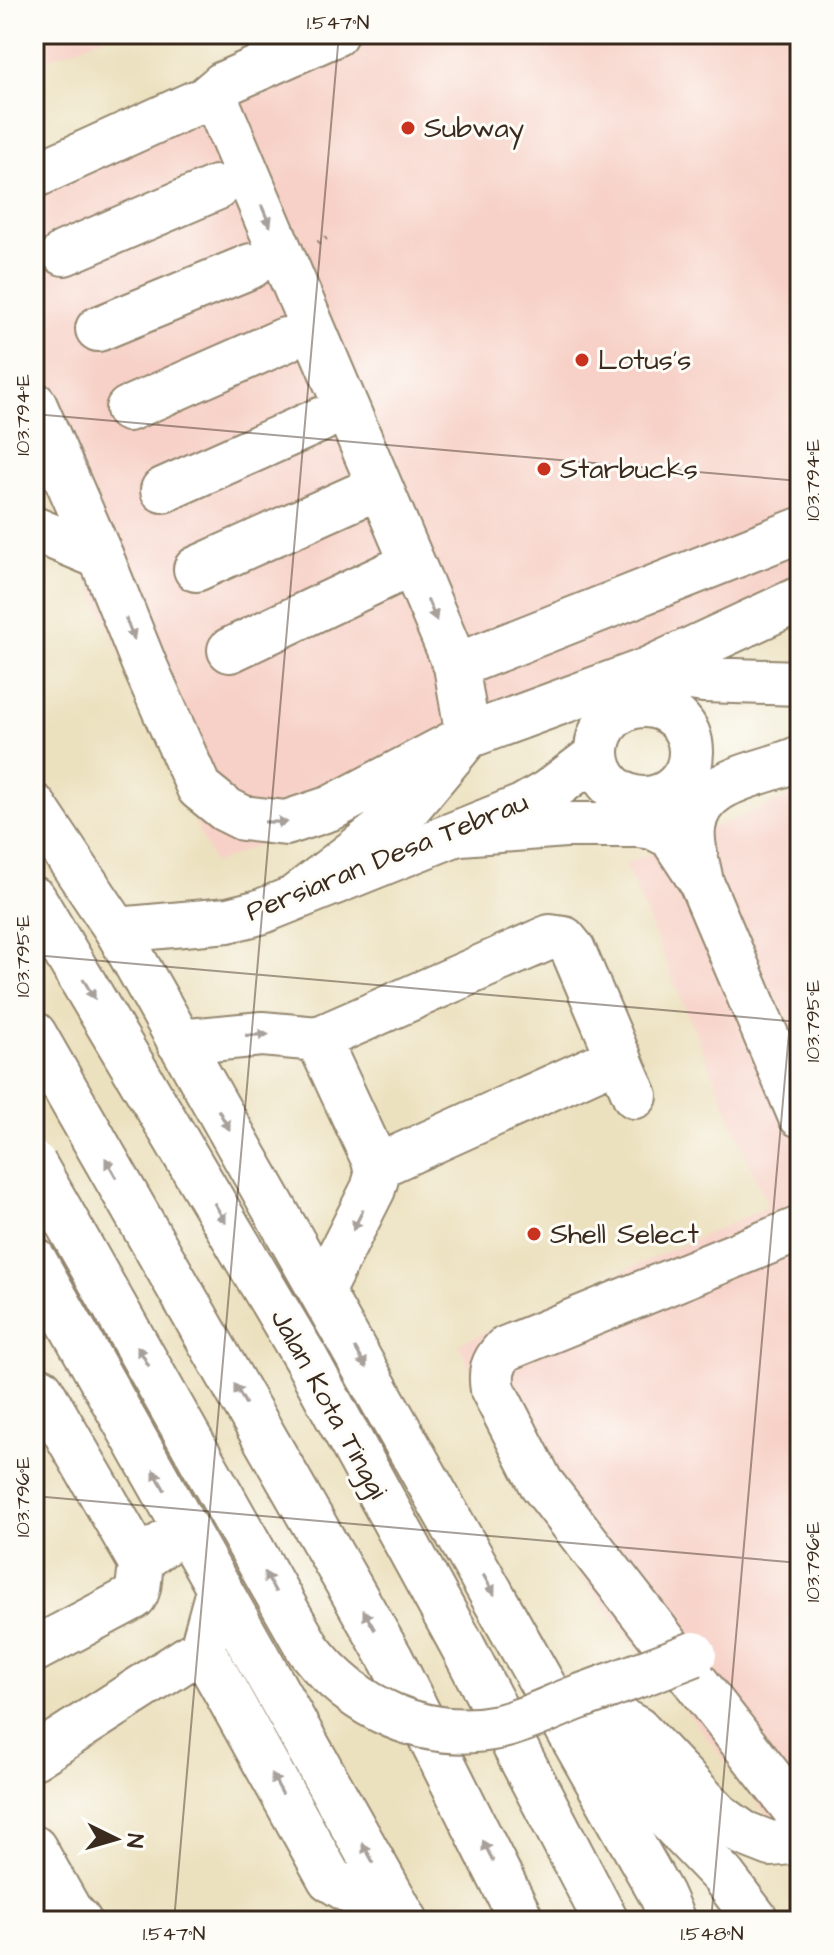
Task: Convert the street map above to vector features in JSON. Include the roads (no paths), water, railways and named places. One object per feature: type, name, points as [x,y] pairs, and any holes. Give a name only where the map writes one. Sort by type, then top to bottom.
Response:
[{"type":"main road","points":[[34,176],[203,101],[223,84],[335,34]]},
{"type":"main road","points":[[203,101],[213,103],[220,109],[233,181],[403,568],[456,666],[468,736],[403,814],[297,896]]},
{"type":"main road","points":[[64,253],[233,181]]},
{"type":"main road","points":[[98,329],[251,266]]},
{"type":"main road","points":[[128,409],[300,333]]},
{"type":"main road","points":[[34,404],[199,788],[225,809],[243,818],[286,823],[331,808],[468,736],[625,710],[800,599]]},
{"type":"main road","points":[[163,490],[334,413]]},
{"type":"main road","points":[[196,569],[369,490]]},
{"type":"main road","points":[[34,529],[101,557]]},
{"type":"main road","points":[[456,666],[800,530]]},
{"type":"main road","points":[[230,650],[403,568]]},
{"type":"main road","name":"Persiaran Desa Tebrau","points":[[117,930],[228,920],[260,912],[461,833],[535,800],[625,710],[800,683]]},
{"type":"main road","points":[[625,710],[685,729],[691,754],[689,767],[674,788],[664,795],[638,799],[615,789],[599,768],[625,710]]},
{"type":"main road","points":[[689,767],[800,729]]},
{"type":"main road","points":[[700,880],[693,828],[696,814],[704,801],[722,786],[800,758]]},
{"type":"main road","points":[[34,806],[117,930],[322,1290],[566,1697],[673,1921]]},
{"type":"main road","points":[[461,833],[565,825],[653,827],[671,836],[700,880],[800,1115]]},
{"type":"main road","name":"Jalan Kota Tinggi","points":[[34,899],[306,1359],[462,1645],[606,1921]]},
{"type":"main road","points":[[179,1042],[262,1034],[318,1039],[550,937],[564,939],[573,950],[627,1077],[376,1167]]},
{"type":"main road","points":[[34,1034],[391,1659],[522,1921]]},
{"type":"main road","points":[[318,1039],[376,1167],[373,1189],[322,1290]]},
{"type":"main road","points":[[34,1164],[309,1650],[337,1683],[359,1700],[387,1715],[414,1724],[460,1730],[497,1727],[566,1697],[694,1654]]},
{"type":"main road","points":[[800,1229],[505,1349],[494,1361],[491,1374],[493,1390],[541,1483],[800,1816]]},
{"type":"main road","points":[[34,1260],[406,1921]]},
{"type":"main road","points":[[92,1360],[38,1392],[141,1563]]},
{"type":"main road","points":[[34,1650],[134,1597],[138,1591],[141,1563],[148,1554],[186,1528]]},
{"type":"main road","points":[[34,1757],[202,1649],[219,1587]]},
{"type":"main road","points":[[462,1645],[520,1709],[647,1921]]},
{"type":"main road","points":[[202,1649],[330,1879],[399,1921]]},
{"type":"main road","points":[[566,1697],[637,1729],[718,1815],[743,1833],[771,1844],[800,1841]]},
{"type":"main road","points":[[566,1697],[723,1876],[757,1921]]},
{"type":"main road","points":[[34,1848],[69,1910],[79,1921]]},
{"type":"place","name":"Subway","points":[[408,128]]},
{"type":"place","name":"Lotus's","points":[[582,360]]},
{"type":"place","name":"Starbucks","points":[[544,469]]},
{"type":"place","name":"Shell Select","points":[[534,1234]]}]
